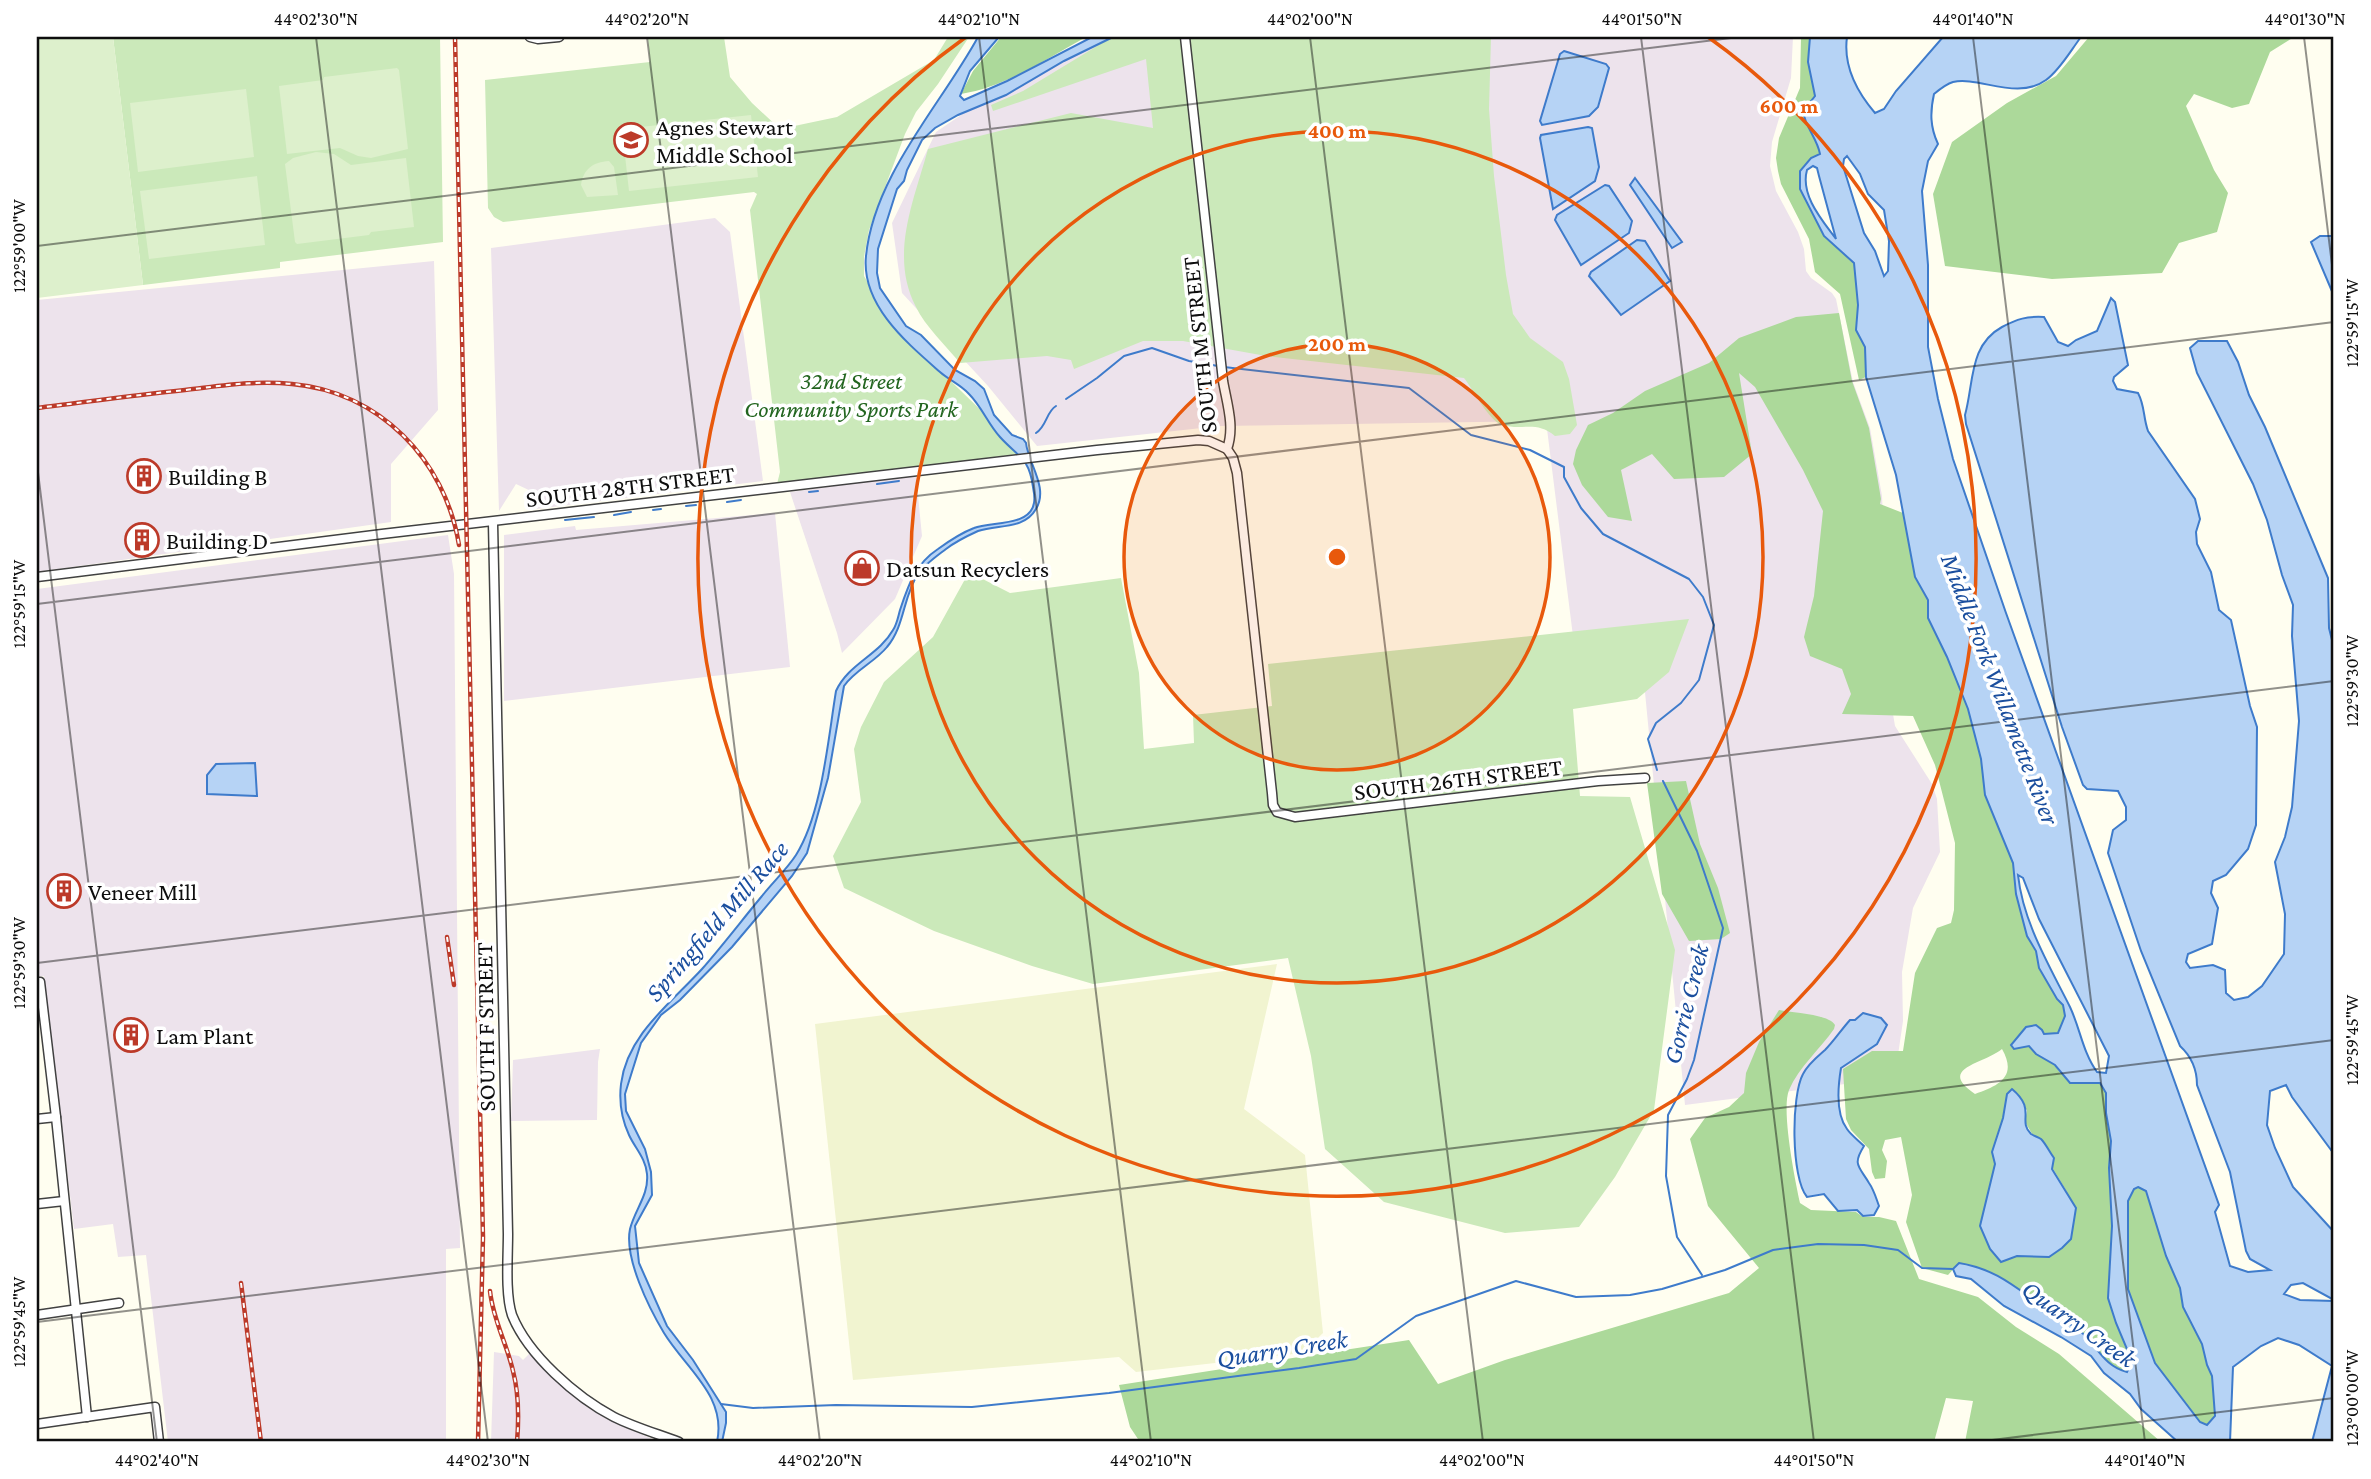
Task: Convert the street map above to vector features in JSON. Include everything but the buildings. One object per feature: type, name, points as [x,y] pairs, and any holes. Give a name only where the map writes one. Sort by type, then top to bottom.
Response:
[{"type":"street","points":[[530,37],[559,37]]},
{"type":"street","name":"SOUTH M STREET","points":[[1185,37],[1223,381],[1231,424],[1231,438],[1227,449],[1237,473],[1273,805],[1278,812]]},
{"type":"street","name":"SOUTH 28TH STREET","points":[[37,577],[1043,456],[1198,440],[1209,440],[1227,449]]},
{"type":"street","name":"SOUTH F STREET","points":[[493,523],[512,1313],[535,1352],[553,1371],[593,1404],[615,1417],[679,1442]]},
{"type":"street","name":"SOUTH 26TH STREET","points":[[1278,812],[1295,817],[1598,781],[1645,778]]},
{"type":"street","points":[[38,982],[56,1116],[87,1417]]},
{"type":"street","points":[[37,1119],[56,1116]]},
{"type":"street","points":[[37,1204],[64,1201]]},
{"type":"street","points":[[37,1315],[119,1303]]},
{"type":"street","points":[[37,1423],[155,1408],[159,1442]]},
{"type":"shaded area","points":[[1101,37],[1793,37],[1791,78],[1772,142],[1770,166],[1776,191],[1804,249],[1806,271],[1836,299],[1853,382],[1870,428],[1882,496],[1895,726],[1932,784],[1937,799],[1940,852],[1913,908],[1902,972],[1903,1021],[1898,1055],[1891,1078],[1685,1105],[1644,682],[1580,692],[1546,421],[1220,426],[1037,446],[988,386],[902,293],[892,223],[936,132],[967,111]]},
{"type":"shaded area","points":[[715,218],[730,232],[763,481],[536,509],[533,492],[516,484],[499,511],[491,248]]},
{"type":"shaded area","points":[[434,261],[438,410],[391,464],[391,522],[37,572],[37,300]]},
{"type":"shaded area","name":"Datsun Recyclers","points":[[916,475],[922,536],[895,599],[842,653],[790,492]]},
{"type":"shaded area","points":[[775,513],[790,667],[504,701],[504,535],[575,526],[576,530]]},
{"type":"shaded area","points":[[448,535],[454,574],[460,1248],[446,1249],[446,1442],[168,1442],[146,1255],[118,1257],[113,1224],[74,1229],[44,976],[37,977],[37,589]]},
{"type":"shaded area","points":[[600,1049],[597,1120],[511,1121],[513,1060]]},
{"type":"shaded area","points":[[494,1352],[519,1356],[523,1360],[531,1352],[557,1382],[592,1410],[660,1442],[491,1442]]},
{"type":"green space","points":[[37,37],[113,37],[143,285],[37,298]]},
{"type":"green space","points":[[113,37],[440,37],[443,242],[280,262],[280,268],[143,285]]},
{"type":"green space","name":"32nd Street Community Sports Park","points":[[648,37],[724,37],[730,77],[752,103],[780,129],[837,117],[934,60],[948,37],[969,37],[916,112],[905,134],[869,230],[864,276],[893,325],[1025,453],[777,484],[780,472],[750,210],[757,194],[754,192],[503,222],[494,217],[488,208],[485,80],[650,62]]},
{"type":"green space","points":[[1001,37],[1086,37],[1010,78],[961,94],[973,71]]},
{"type":"green space","points":[[1112,37],[1491,37],[1489,109],[1494,176],[1513,314],[1530,338],[1563,362],[1569,379],[1577,425],[1570,434],[1555,436],[1542,428],[1502,425],[1486,411],[1464,378],[1266,356],[1183,341],[1143,341],[1074,369],[1071,360],[1047,356],[960,363],[920,314],[908,287],[905,268],[907,228],[928,149],[1071,113],[1153,128],[1146,59],[993,111],[991,105],[1023,91]]},
{"type":"green space","points":[[1801,37],[1810,37],[1808,62],[1815,96],[1803,111],[1820,154],[1811,158],[1800,189],[1824,236],[1854,263],[1858,305],[1856,330],[1865,347],[1866,377],[1859,380],[1840,294],[1815,272],[1809,239],[1781,184],[1778,171],[1776,158],[1779,138],[1800,88]]},
{"type":"green space","points":[[2089,37],[2294,37],[2270,52],[2249,104],[2232,108],[2194,94],[2186,106],[2214,170],[2228,193],[2217,232],[2179,243],[2162,273],[2052,279],[1945,266],[1933,194],[1952,142],[2007,103],[2056,76]]},
{"type":"green space","points":[[397,68],[408,149],[371,158],[340,148],[287,154],[279,86],[323,80],[324,77]]},
{"type":"green space","points":[[246,89],[254,157],[138,172],[130,103]]},
{"type":"green space","points":[[751,115],[758,177],[629,191],[622,129]]},
{"type":"green space","points":[[316,152],[334,154],[351,165],[406,158],[414,227],[297,244],[285,164],[293,158]]},
{"type":"green space","points":[[609,161],[614,167],[618,195],[587,197],[581,185],[584,175],[594,165]]},
{"type":"green space","points":[[257,176],[265,245],[149,259],[140,191]]},
{"type":"green space","points":[[1839,313],[1852,381],[1869,428],[1880,504],[1903,513],[1915,577],[1928,600],[1928,618],[1968,709],[1981,759],[1985,795],[2013,863],[2016,894],[2027,936],[2036,951],[2039,968],[2063,1005],[2065,1016],[2058,1033],[2043,1034],[2014,1049],[2029,1046],[2076,1084],[2100,1083],[2106,1093],[2111,1141],[2109,1168],[2112,1226],[2108,1298],[2132,1361],[2127,1373],[2105,1359],[2080,1330],[1996,1275],[1959,1263],[1948,1275],[1922,1268],[1906,1222],[1912,1195],[1901,1137],[1885,1140],[1882,1150],[1887,1161],[1885,1178],[1875,1179],[1869,1149],[1851,1130],[1846,1119],[1843,1069],[1872,1051],[1903,1051],[1915,973],[1937,928],[1951,923],[1954,910],[1955,843],[1935,765],[1913,716],[1842,714],[1851,694],[1842,669],[1810,656],[1804,637],[1814,596],[1823,511],[1803,470],[1755,387],[1739,373],[1752,454],[1724,477],[1674,479],[1652,454],[1621,470],[1632,521],[1608,517],[1582,485],[1573,464],[1576,450],[1588,425],[1613,413],[1645,391],[1709,363],[1739,338],[1796,317]],"holes":[[[2002,1049],[2008,1067],[2007,1073],[1998,1084],[1975,1094],[1964,1085],[1960,1078],[1962,1072]],[[2007,1094],[2027,1110],[2025,1122],[2067,1192],[2049,1257],[2017,1256],[2002,1262],[1980,1226],[1995,1164],[1992,1152],[2003,1118]]]},
{"type":"green space","points":[[969,572],[1010,593],[1121,578],[1139,673],[1144,749],[1194,743],[1193,715],[1272,706],[1268,664],[1689,619],[1669,672],[1637,699],[1573,709],[1580,796],[1630,797],[1675,950],[1654,1110],[1615,1177],[1579,1227],[1505,1233],[1384,1202],[1325,1149],[1311,1056],[1288,958],[1093,984],[1032,966],[934,931],[844,888],[833,856],[861,802],[854,749],[861,727],[884,682],[933,637]]},
{"type":"green space","points":[[1686,781],[1700,844],[1718,888],[1730,933],[1721,939],[1689,941],[1662,894],[1647,783]]},
{"type":"green space","points":[[1277,964],[1244,1109],[1305,1155],[1323,1333],[1302,1353],[1136,1372],[1119,1357],[853,1380],[815,1024]]},
{"type":"green space","points":[[1779,1010],[1826,1018],[1835,1025],[1798,1074],[1787,1100],[1790,1145],[1800,1203],[1811,1210],[1856,1212],[1863,1217],[1896,1221],[1919,1279],[1978,1297],[2016,1327],[2059,1354],[2161,1442],[1965,1442],[1973,1401],[1946,1398],[1934,1442],[1140,1442],[1130,1427],[1119,1385],[1409,1340],[1438,1384],[1505,1360],[1729,1293],[1759,1268],[1708,1206],[1690,1139],[1705,1118],[1729,1107],[1744,1093],[1746,1073],[1759,1042]]},
{"type":"green space","points":[[2138,1187],[2146,1190],[2166,1256],[2180,1288],[2183,1307],[2202,1344],[2212,1376],[2215,1416],[2207,1425],[2200,1423],[2155,1363],[2128,1289],[2128,1201]]},
{"type":"water","points":[[978,37],[999,37],[970,71],[960,96],[964,100],[1092,37],[1113,37],[1064,61],[1006,95],[935,128],[922,140],[904,181],[897,189],[878,249],[877,273],[880,288],[906,326],[921,335],[955,370],[984,389],[994,415],[1012,435],[1026,443],[1039,484],[1039,501],[1031,516],[1025,520],[978,531],[965,537],[950,546],[918,574],[893,639],[844,686],[828,778],[807,853],[792,876],[732,947],[680,1000],[661,1015],[641,1043],[625,1094],[626,1111],[645,1149],[651,1172],[652,1195],[635,1226],[639,1263],[667,1326],[693,1360],[726,1412],[722,1442],[717,1442],[716,1411],[710,1397],[664,1333],[645,1297],[634,1268],[629,1241],[630,1229],[644,1195],[647,1174],[625,1123],[621,1084],[625,1066],[641,1035],[710,960],[796,855],[805,838],[818,798],[836,691],[848,674],[887,639],[896,623],[913,576],[923,561],[946,543],[974,528],[1018,520],[1031,511],[1034,503],[1031,477],[1026,463],[996,432],[969,394],[927,361],[889,322],[871,291],[866,274],[866,256],[872,226],[895,169]]},
{"type":"water","name":"Middle Fork Willamette River","points":[[1810,37],[1847,37],[1849,68],[1862,96],[1875,113],[1884,109],[1896,91],[1943,37],[2081,37],[2056,71],[2035,86],[2011,88],[1963,81],[1950,83],[1934,94],[1931,119],[1938,144],[1928,161],[1922,191],[1928,265],[1928,347],[1953,459],[2219,1205],[2215,1212],[2230,1266],[2248,1272],[2270,1270],[2250,1259],[2246,1251],[2230,1172],[2197,1085],[2195,1069],[2188,1054],[2180,1046],[2141,951],[2108,853],[2113,830],[2126,820],[2126,807],[2118,791],[2087,789],[2083,785],[1966,424],[1965,415],[1974,365],[1984,344],[1991,335],[2007,324],[2022,319],[2044,317],[2058,342],[2068,346],[2097,331],[2111,298],[2115,302],[2128,365],[2113,381],[2117,389],[2138,393],[2148,431],[2195,499],[2200,519],[2196,532],[2197,544],[2211,572],[2219,610],[2231,620],[2257,727],[2256,825],[2248,849],[2226,875],[2213,881],[2211,893],[2218,908],[2212,944],[2188,954],[2186,962],[2190,968],[2213,965],[2225,970],[2226,993],[2234,1000],[2248,997],[2262,986],[2284,954],[2285,914],[2275,862],[2285,837],[2292,807],[2299,721],[2292,636],[2293,605],[2253,484],[2197,373],[2190,348],[2198,341],[2227,341],[2328,578],[2329,628],[2334,648],[2334,1154],[2286,1085],[2270,1091],[2267,1125],[2293,1187],[2334,1232],[2334,1300],[2303,1283],[2291,1285],[2284,1294],[2300,1300],[2334,1301],[2334,1442],[2312,1442],[2332,1366],[2299,1345],[2278,1338],[2261,1346],[2233,1367],[2230,1442],[2178,1442],[2141,1409],[2130,1394],[2104,1373],[2091,1356],[2004,1306],[1971,1279],[1956,1276],[1953,1269],[1959,1263],[1996,1275],[2076,1328],[2106,1360],[2127,1372],[2132,1361],[2108,1298],[2112,1226],[2109,1168],[2111,1141],[2106,1093],[2100,1083],[2070,1083],[2055,1065],[2036,1054],[2029,1046],[2014,1049],[2011,1045],[2026,1027],[2036,1025],[2044,1034],[2058,1033],[2065,1016],[2063,1005],[2039,968],[2036,951],[2027,936],[2016,894],[2013,863],[1985,795],[1981,759],[1968,709],[1928,618],[1928,600],[1915,577],[1896,475],[1866,377],[1865,347],[1856,330],[1858,305],[1854,263],[1824,236],[1800,189],[1800,171],[1811,158],[1820,154],[1803,111],[1815,96],[1808,62]],"holes":[[[1847,156],[1860,174],[1868,194],[1884,210],[1889,241],[1888,271],[1884,276],[1875,251],[1864,233],[1843,166]],[[1813,166],[1817,168],[1836,239],[1809,198],[1807,170]],[[2018,875],[2023,878],[2039,919],[2109,1056],[2106,1073],[2097,1072],[2088,1057],[2070,1007],[2031,926]],[[2138,1187],[2146,1191],[2166,1256],[2180,1288],[2183,1307],[2202,1344],[2212,1376],[2215,1416],[2207,1425],[2200,1422],[2155,1363],[2128,1289],[2128,1201]]]},
{"type":"water","points":[[1564,51],[1606,64],[1609,68],[1598,107],[1589,116],[1542,125],[1540,121],[1560,54]]},
{"type":"water","points":[[1592,128],[1599,167],[1595,181],[1553,209],[1541,135]]},
{"type":"water","points":[[1635,178],[1682,242],[1672,248],[1630,185]]},
{"type":"water","points":[[1605,185],[1609,186],[1632,221],[1629,233],[1581,265],[1555,220],[1557,215]]},
{"type":"water","points":[[2320,236],[2334,236],[2334,296],[2311,242]]},
{"type":"water","points":[[1637,240],[1645,241],[1670,281],[1621,315],[1589,276]]},
{"type":"water","points":[[255,763],[257,796],[207,794],[207,775],[216,764]]},
{"type":"water","points":[[1863,1013],[1881,1018],[1887,1025],[1877,1044],[1841,1068],[1838,1099],[1843,1123],[1864,1146],[1858,1157],[1858,1165],[1879,1206],[1874,1215],[1863,1216],[1857,1210],[1838,1211],[1824,1194],[1807,1197],[1798,1173],[1794,1137],[1796,1100],[1803,1074],[1850,1020],[1855,1020]]},
{"type":"water","points":[[2012,1089],[2024,1103],[2027,1129],[2041,1139],[2054,1158],[2052,1169],[2076,1208],[2071,1239],[2062,1248],[2049,1257],[2017,1256],[2001,1262],[1990,1249],[1980,1226],[1995,1164],[1992,1152],[2003,1118],[2007,1094]]},
{"type":"waterway","name":"Gorrie Creek","points":[[1066,399],[1124,356],[1152,348],[1189,361],[1218,366]]},
{"type":"waterway","name":"Gorrie Creek","points":[[1224,367],[1409,388],[1471,435],[1530,450],[1564,467],[1564,477],[1581,508],[1603,534],[1689,579],[1703,597],[1714,625],[1699,680],[1681,703],[1656,723],[1648,739],[1657,770]]},
{"type":"waterway","points":[[1036,433],[1056,406]]},
{"type":"waterway","points":[[877,484],[899,481]]},
{"type":"waterway","points":[[809,492],[818,491]]},
{"type":"waterway","points":[[727,502],[741,500]]},
{"type":"waterway","points":[[686,506],[696,505]]},
{"type":"waterway","points":[[653,510],[661,509]]},
{"type":"waterway","points":[[614,515],[631,512]]},
{"type":"waterway","points":[[565,520],[594,517]]},
{"type":"waterway","name":"Gorrie Creek","points":[[1663,781],[1697,851],[1723,928],[1694,1060],[1668,1115],[1666,1176],[1677,1237],[1702,1275]]},
{"type":"waterway","name":"Quarry Creek","points":[[721,1404],[753,1408],[836,1405],[972,1407],[1109,1393],[1299,1368],[1356,1359],[1416,1316],[1516,1281],[1576,1297],[1630,1295],[1662,1289],[1725,1270],[1773,1250],[1818,1244],[1864,1245],[1898,1250],[1922,1268],[1953,1269]]},
{"type":"railway","points":[[455,37],[483,1237],[478,1442]]},
{"type":"railway","points":[[37,408],[252,383],[292,384],[324,390],[353,400],[403,435],[423,458],[439,485],[451,514],[459,545]]},
{"type":"railway","points":[[447,937],[454,985]]},
{"type":"railway","points":[[241,1283],[261,1442]]},
{"type":"railway","points":[[490,1291],[515,1380],[518,1406],[517,1442]]},
{"type":"place","name":"Agnes Stewart Middle School","points":[[631,140]]},
{"type":"place","name":"Building B","points":[[144,476]]},
{"type":"place","name":"Building D","points":[[142,540]]},
{"type":"place","name":"Datsun Recyclers","points":[[862,568]]},
{"type":"place","name":"Veneer Mill","points":[[64,891]]},
{"type":"place","name":"Lam Plant","points":[[131,1035]]},
{"type":"water label","name":"Springfield Mill Race","points":[[717,921]]}]
